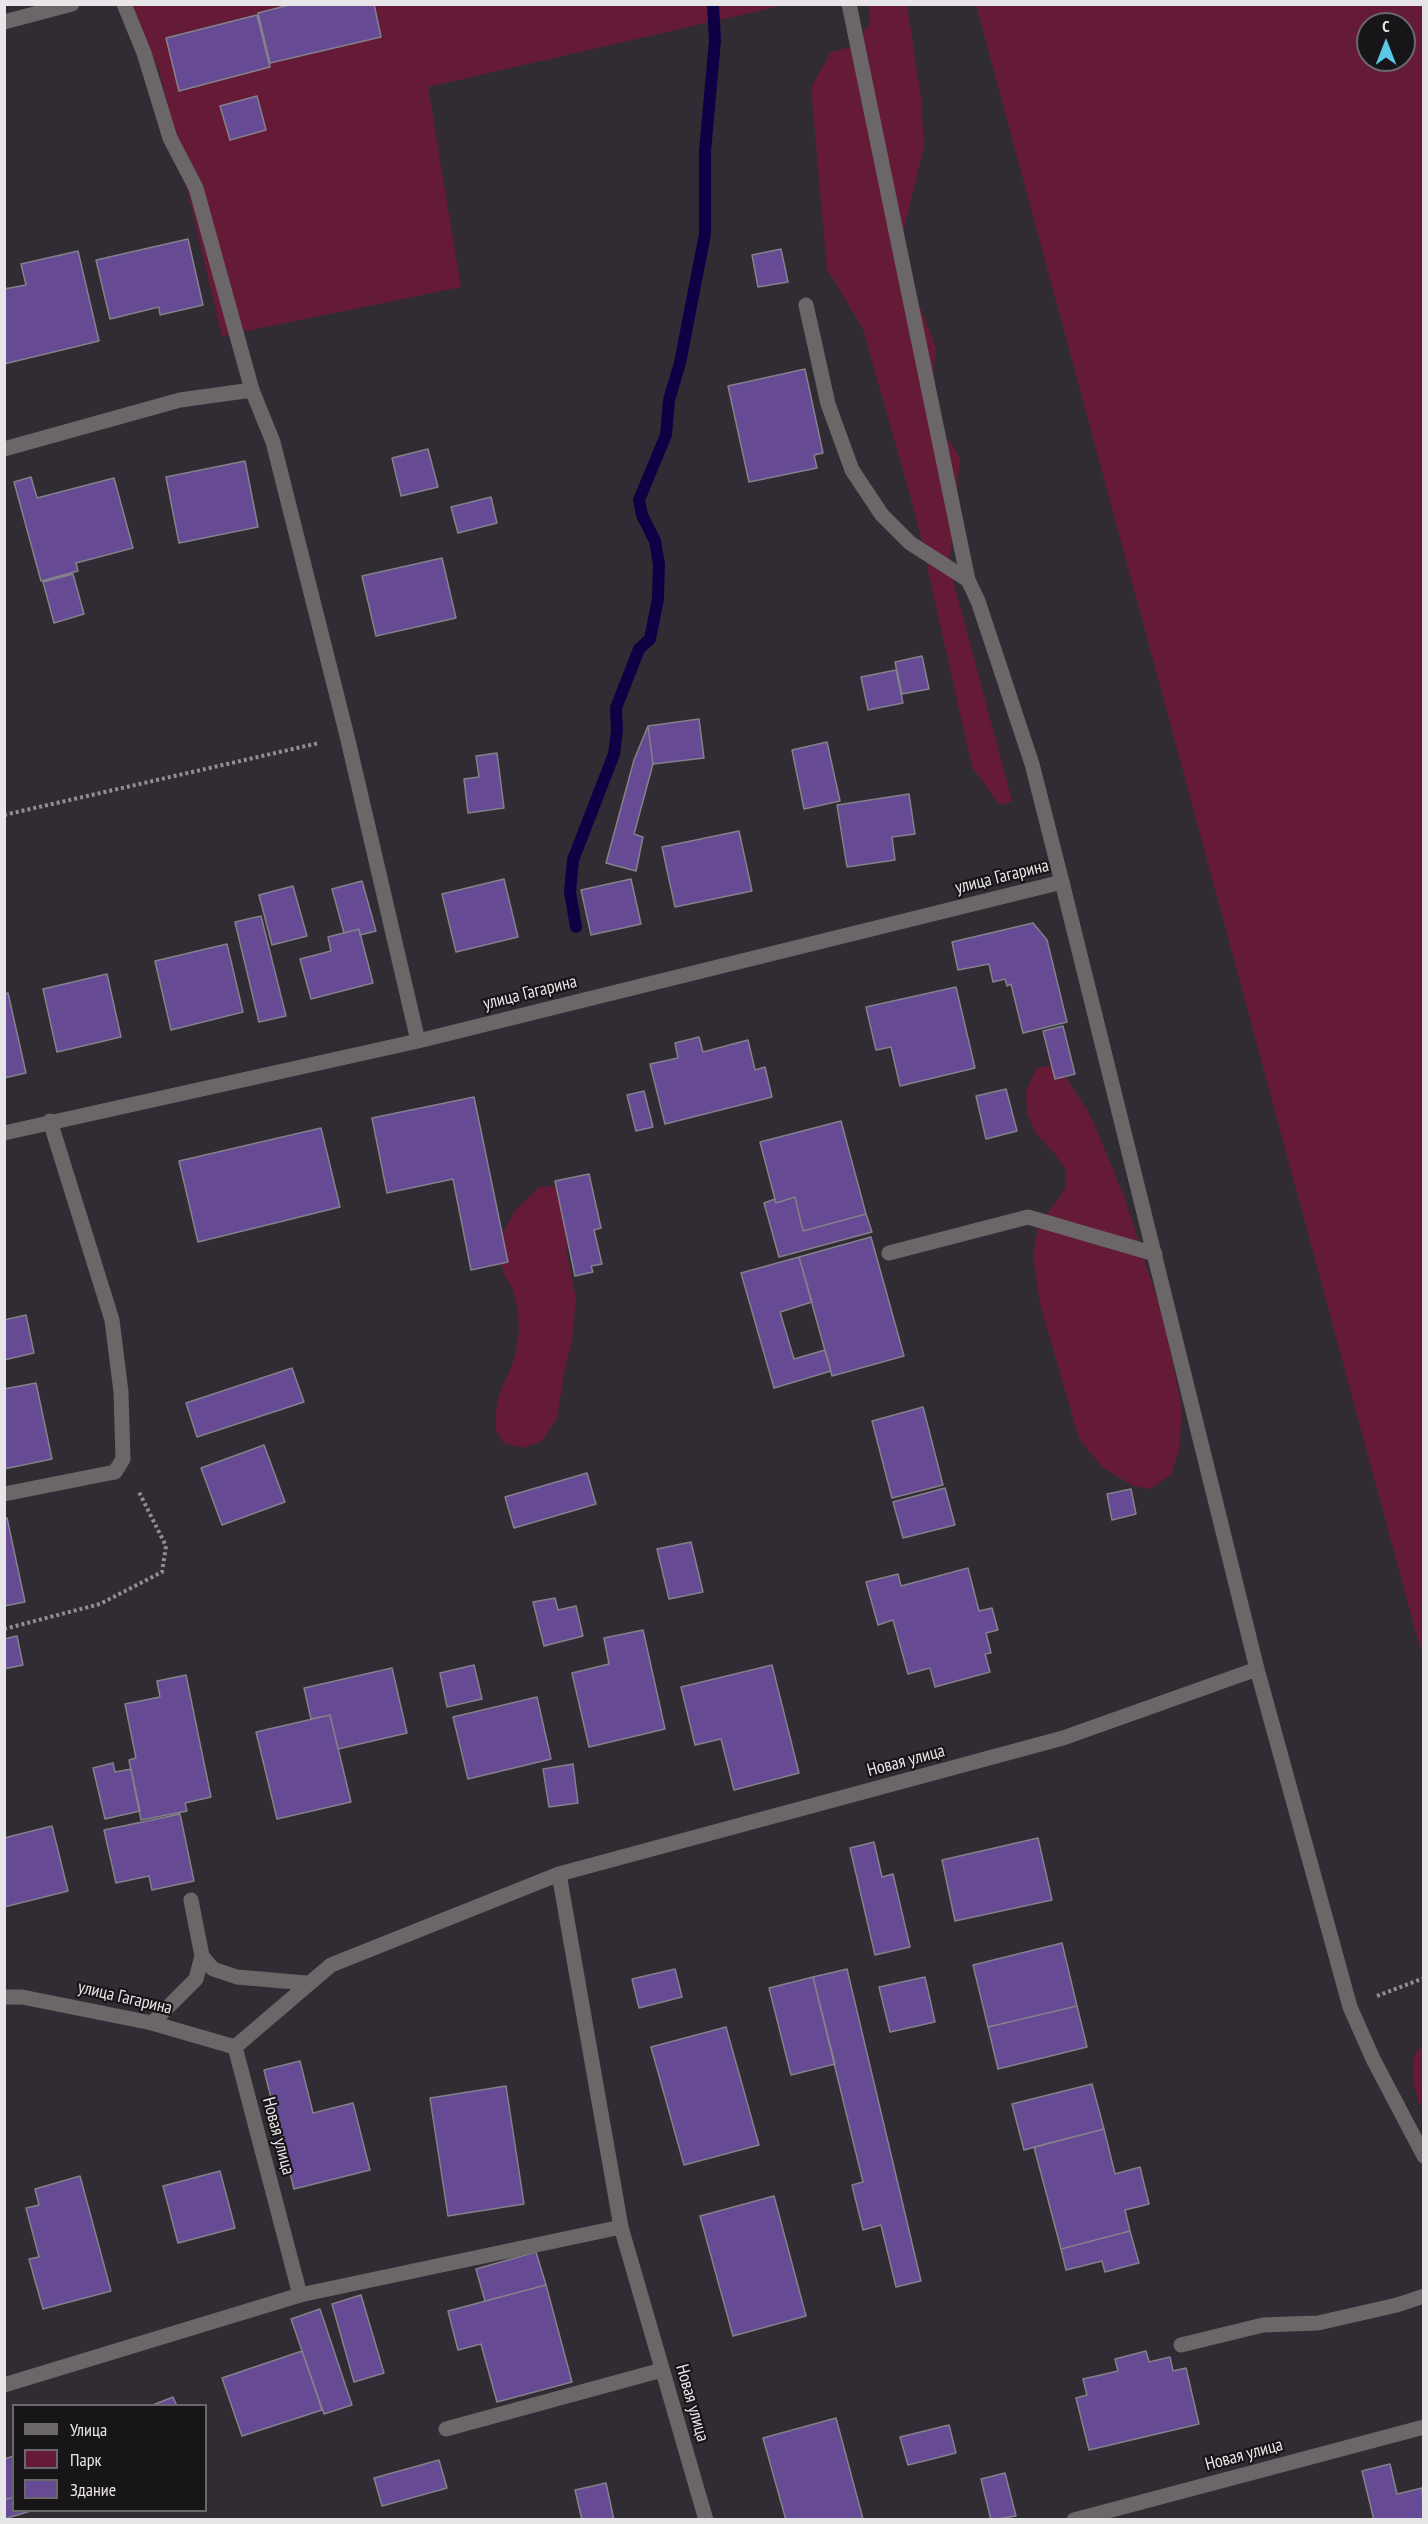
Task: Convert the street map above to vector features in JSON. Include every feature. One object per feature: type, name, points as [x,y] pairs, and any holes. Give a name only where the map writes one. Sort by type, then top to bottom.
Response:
[{"type":"street","points":[[4,22],[72,4]]},
{"type":"street","points":[[124,4],[144,53],[170,138],[196,188],[252,390],[273,442],[347,736],[418,1041]]},
{"type":"street","points":[[849,4],[969,580],[1032,764],[1257,1669],[1350,2007],[1373,2059],[1424,2156]]},
{"type":"street","points":[[806,305],[828,404],[852,470],[882,515],[910,543],[969,580]]},
{"type":"street","points":[[4,449],[180,400],[252,390]]},
{"type":"street","name":"улица Гагарина","points":[[4,1133],[418,1041],[1062,882]]},
{"type":"street","points":[[4,1494],[115,1472],[123,1459],[121,1392],[112,1320],[50,1121]]},
{"type":"street","points":[[889,1253],[1028,1218],[1155,1254]]},
{"type":"street","name":"Новая улица","points":[[300,2295],[235,2048],[306,1983],[331,1965],[559,1874],[1063,1738],[1257,1669]]},
{"type":"street","name":"Новая улица","points":[[559,1874],[621,2227],[706,2520]]},
{"type":"street","points":[[152,2023],[196,1979],[202,1956],[191,1900]]},
{"type":"street","points":[[202,1956],[213,1969],[237,1977],[306,1983]]},
{"type":"street","name":"улица Гагарина","points":[[4,1996],[22,1997],[152,2023],[235,2048]]},
{"type":"street","points":[[4,2385],[300,2295],[621,2227]]},
{"type":"street","points":[[1181,2346],[1263,2325],[1318,2323],[1397,2305],[1424,2296]]},
{"type":"street","points":[[446,2429],[662,2370]]},
{"type":"street","name":"Новая улица","points":[[1074,2520],[1424,2427]]},
{"type":"path","points":[[4,815],[347,736]]},
{"type":"path","points":[[4,1629],[100,1604],[162,1572],[166,1546],[123,1459]]},
{"type":"path","points":[[1350,2007],[1424,1978]]},
{"type":"green space","points":[[130,5],[784,5],[428,87],[461,287],[222,336],[159,70]]},
{"type":"green space","points":[[869,5],[907,5],[921,98],[924,146],[898,253],[936,347],[929,411],[960,458],[949,565],[1012,801],[1000,805],[972,767],[916,517],[863,329],[827,269],[811,88],[831,52],[851,47],[870,24]]},
{"type":"green space","points":[[976,5],[1423,5],[1423,1659]]},
{"type":"green space","points":[[1047,1066],[1060,1068],[1090,1115],[1124,1196],[1165,1324],[1182,1409],[1179,1449],[1171,1475],[1150,1489],[1133,1486],[1102,1467],[1079,1439],[1040,1304],[1033,1258],[1038,1227],[1065,1189],[1065,1169],[1055,1154],[1036,1134],[1027,1113],[1026,1091],[1037,1068]]},
{"type":"green space","points":[[556,1186],[563,1197],[569,1230],[566,1250],[576,1298],[572,1340],[557,1418],[542,1441],[524,1448],[504,1443],[496,1431],[499,1395],[514,1360],[519,1332],[518,1310],[513,1290],[504,1274],[499,1253],[500,1240],[514,1212],[539,1187]]},
{"type":"green space","points":[[1423,2044],[1423,2110],[1413,2081],[1414,2056]]},
{"type":"building","points":[[293,4],[374,4],[381,37],[270,63],[258,13]]},
{"type":"building","points":[[257,15],[270,67],[179,91],[166,38]]},
{"type":"building","points":[[257,96],[266,130],[230,140],[220,106]]},
{"type":"building","points":[[188,239],[203,305],[160,315],[159,307],[110,319],[96,260]]},
{"type":"building","points":[[781,249],[788,282],[758,287],[752,255]]},
{"type":"building","points":[[78,251],[99,341],[4,364],[4,289],[26,285],[21,264]]},
{"type":"building","points":[[805,369],[823,453],[814,455],[817,468],[749,482],[728,386]]},
{"type":"building","points":[[428,449],[438,487],[401,496],[392,458]]},
{"type":"building","points":[[245,461],[258,527],[179,543],[166,477]]},
{"type":"building","points":[[31,477],[37,498],[114,478],[133,548],[76,563],[78,571],[41,581],[14,482]]},
{"type":"building","points":[[491,497],[497,523],[458,533],[451,507]]},
{"type":"building","points":[[442,558],[456,618],[376,636],[362,576]]},
{"type":"building","points":[[73,574],[84,614],[54,623],[43,582]]},
{"type":"building","points":[[922,656],[929,689],[902,694],[895,662]]},
{"type":"building","points":[[896,670],[903,703],[868,710],[861,677]]},
{"type":"building","points":[[699,719],[704,758],[653,764],[648,726]]},
{"type":"building","points":[[648,726],[653,764],[634,834],[643,837],[636,871],[606,863],[634,760]]},
{"type":"building","points":[[827,742],[840,801],[804,809],[792,750]]},
{"type":"building","points":[[497,753],[504,808],[468,813],[464,779],[479,777],[476,756]]},
{"type":"building","points":[[909,794],[915,834],[892,837],[895,860],[847,867],[837,805]]},
{"type":"building","points":[[739,831],[752,891],[675,907],[662,847]]},
{"type":"building","points":[[504,879],[518,937],[456,952],[442,894]]},
{"type":"building","points":[[631,879],[641,924],[591,935],[581,890]]},
{"type":"building","points":[[362,881],[376,931],[360,935],[359,929],[344,933],[332,889]]},
{"type":"building","points":[[293,886],[307,936],[272,945],[259,895]]},
{"type":"building","points":[[261,916],[286,1016],[259,1022],[235,922]]},
{"type":"building","points":[[1033,923],[1047,940],[1067,1022],[1023,1033],[1011,984],[1007,986],[1005,979],[993,982],[989,964],[958,970],[952,942]]},
{"type":"building","points":[[359,929],[373,983],[311,999],[300,959],[331,951],[328,937]]},
{"type":"building","points":[[227,944],[243,1012],[171,1030],[155,961]]},
{"type":"building","points":[[107,974],[121,1037],[57,1052],[43,989]]},
{"type":"building","points":[[956,987],[975,1068],[900,1086],[891,1047],[876,1050],[866,1007]]},
{"type":"building","points":[[8,993],[26,1073],[4,1078],[4,994]]},
{"type":"building","points":[[1063,1026],[1075,1074],[1055,1079],[1043,1031]]},
{"type":"building","points":[[699,1037],[703,1052],[748,1040],[755,1070],[765,1067],[772,1097],[665,1124],[650,1064],[678,1058],[675,1043]]},
{"type":"building","points":[[1006,1089],[1017,1131],[986,1139],[976,1096]]},
{"type":"building","points":[[644,1091],[653,1127],[636,1131],[627,1095]]},
{"type":"building","points":[[474,1097],[508,1262],[471,1270],[453,1179],[387,1193],[372,1118]]},
{"type":"building","points":[[841,1121],[866,1214],[803,1231],[795,1197],[776,1203],[760,1142]]},
{"type":"building","points":[[321,1128],[340,1207],[198,1242],[179,1161]]},
{"type":"building","points":[[589,1174],[601,1228],[594,1230],[602,1264],[591,1266],[593,1272],[575,1276],[555,1181]]},
{"type":"building","points":[[795,1197],[803,1231],[866,1214],[872,1232],[779,1257],[764,1203],[775,1199],[776,1203]]},
{"type":"building","points":[[871,1237],[904,1356],[832,1376],[799,1257]]},
{"type":"building","points":[[799,1257],[812,1302],[780,1312],[794,1359],[825,1350],[831,1371],[774,1388],[741,1273]]},
{"type":"building","points":[[26,1315],[34,1353],[4,1360],[4,1320]]},
{"type":"building","points":[[292,1368],[304,1402],[197,1437],[186,1403]]},
{"type":"building","points":[[36,1383],[52,1459],[4,1469],[4,1389]]},
{"type":"building","points":[[923,1407],[943,1485],[892,1498],[872,1421]]},
{"type":"building","points":[[264,1445],[285,1502],[222,1525],[201,1468]]},
{"type":"building","points":[[587,1473],[596,1504],[514,1528],[505,1497]]},
{"type":"building","points":[[945,1488],[955,1525],[903,1538],[893,1502]]},
{"type":"building","points":[[1131,1489],[1136,1514],[1112,1520],[1107,1494]]},
{"type":"building","points":[[7,1518],[25,1602],[4,1606],[4,1519]]},
{"type":"building","points":[[691,1542],[703,1592],[669,1599],[657,1549]]},
{"type":"building","points":[[968,1568],[979,1611],[992,1608],[998,1630],[986,1633],[991,1653],[985,1654],[990,1672],[935,1687],[930,1668],[908,1674],[893,1620],[878,1625],[866,1582],[898,1574],[901,1586]]},
{"type":"building","points":[[555,1598],[558,1610],[576,1606],[583,1636],[544,1646],[533,1602]]},
{"type":"building","points":[[643,1630],[665,1729],[589,1747],[572,1673],[609,1664],[604,1638]]},
{"type":"building","points":[[17,1636],[23,1665],[4,1669],[4,1639]]},
{"type":"building","points":[[474,1665],[482,1699],[447,1707],[440,1673]]},
{"type":"building","points":[[772,1665],[799,1773],[734,1790],[721,1739],[695,1745],[681,1687]]},
{"type":"building","points":[[392,1668],[407,1733],[338,1749],[330,1715],[311,1719],[304,1688]]},
{"type":"building","points":[[186,1675],[211,1797],[185,1803],[187,1811],[141,1820],[129,1760],[136,1758],[125,1704],[160,1697],[157,1681]]},
{"type":"building","points":[[537,1697],[551,1759],[468,1779],[453,1717]]},
{"type":"building","points":[[330,1715],[351,1802],[277,1819],[256,1732]]},
{"type":"building","points":[[113,1763],[115,1772],[131,1769],[140,1811],[105,1819],[93,1768]]},
{"type":"building","points":[[573,1764],[578,1803],[549,1807],[543,1769]]},
{"type":"building","points":[[180,1814],[194,1881],[152,1890],[149,1876],[116,1883],[104,1830]]},
{"type":"building","points":[[52,1826],[68,1891],[4,1907],[4,1838]]},
{"type":"building","points":[[1038,1838],[1052,1900],[955,1921],[942,1860]]},
{"type":"building","points":[[874,1842],[882,1877],[893,1874],[910,1947],[875,1955],[850,1848]]},
{"type":"building","points":[[1062,1943],[1077,2006],[988,2027],[973,1965]]},
{"type":"building","points":[[675,1969],[682,1997],[639,2008],[632,1979]]},
{"type":"building","points":[[847,1969],[921,2281],[896,2287],[881,2225],[863,2230],[852,2185],[863,2182],[813,1977]]},
{"type":"building","points":[[813,1977],[835,2064],[791,2075],[769,1988]]},
{"type":"building","points":[[925,1977],[935,2022],[890,2032],[879,1987]]},
{"type":"building","points":[[1077,2006],[1087,2047],[998,2069],[988,2027]]},
{"type":"building","points":[[726,2027],[759,2145],[684,2165],[651,2047]]},
{"type":"building","points":[[300,2061],[313,2113],[353,2103],[370,2170],[294,2189],[264,2070]]},
{"type":"building","points":[[1092,2084],[1104,2129],[1024,2150],[1012,2104]]},
{"type":"building","points":[[506,2086],[524,2204],[448,2216],[430,2098]]},
{"type":"building","points":[[1104,2129],[1115,2174],[1140,2167],[1149,2204],[1125,2210],[1130,2231],[1061,2249],[1034,2147]]},
{"type":"building","points":[[220,2171],[235,2228],[178,2243],[163,2186]]},
{"type":"building","points":[[80,2176],[111,2291],[43,2309],[29,2259],[39,2257],[26,2208],[39,2205],[35,2189]]},
{"type":"building","points":[[774,2196],[806,2316],[733,2336],[700,2216]]},
{"type":"building","points":[[1130,2231],[1139,2263],[1105,2272],[1102,2261],[1066,2270],[1061,2249]]},
{"type":"building","points":[[536,2252],[546,2285],[485,2301],[476,2269]]},
{"type":"building","points":[[546,2285],[572,2382],[497,2402],[481,2344],[458,2350],[448,2311]]},
{"type":"building","points":[[361,2295],[384,2373],[354,2382],[332,2304]]},
{"type":"building","points":[[320,2309],[352,2405],[324,2414],[291,2319]]},
{"type":"building","points":[[302,2351],[322,2410],[242,2436],[222,2378]]},
{"type":"building","points":[[1146,2351],[1149,2362],[1170,2357],[1173,2371],[1186,2368],[1199,2424],[1089,2450],[1076,2398],[1087,2395],[1083,2379],[1118,2371],[1115,2359]]},
{"type":"building","points":[[173,2397],[176,2404],[155,2404]]},
{"type":"building","points":[[836,2418],[863,2519],[786,2520],[763,2438]]},
{"type":"building","points":[[949,2425],[956,2453],[908,2465],[900,2437]]},
{"type":"building","points":[[12,2457],[12,2498],[4,2500],[4,2459]]},
{"type":"building","points":[[439,2460],[447,2488],[382,2506],[374,2478]]},
{"type":"building","points":[[1390,2464],[1397,2494],[1422,2488],[1424,2520],[1374,2520],[1362,2471]]},
{"type":"building","points":[[1005,2473],[1016,2516],[991,2520],[981,2479]]},
{"type":"building","points":[[606,2483],[614,2520],[582,2520],[575,2490]]},
{"type":"building","points":[[12,2498],[12,2512],[27,2512],[4,2519],[4,2500]]},
{"type":"waterway","points":[[576,927],[570,892],[573,860],[614,754],[617,731],[616,708],[639,649],[650,639],[658,599],[659,564],[655,541],[642,515],[639,500],[666,435],[669,400],[680,363],[705,234],[705,152],[715,40],[713,4]]}]
